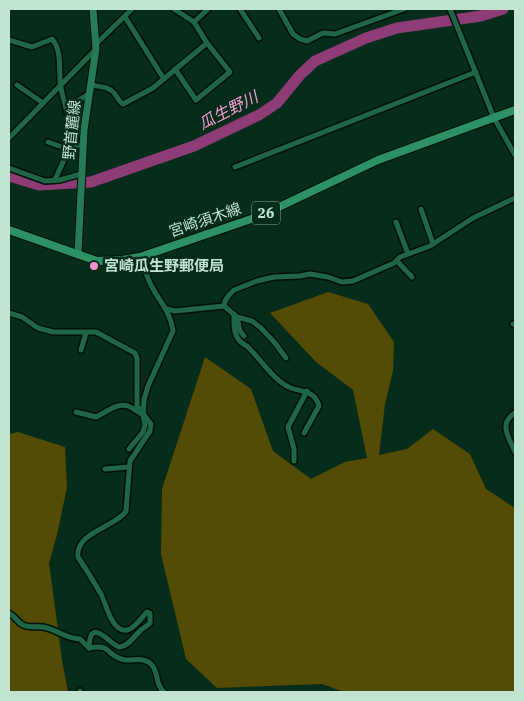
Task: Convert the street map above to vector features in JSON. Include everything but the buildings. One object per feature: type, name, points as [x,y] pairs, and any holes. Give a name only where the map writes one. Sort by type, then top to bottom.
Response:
[{"type":"main road","name":"野首麓線","points":[[78,254],[83,146],[96,47],[93,9]]},
{"type":"main road","name":"宮崎須木線","points":[[9,230],[97,260],[122,260],[140,257],[260,216],[378,160],[515,110]]},
{"type":"street","points":[[9,138],[132,9]]},
{"type":"street","points":[[174,9],[194,22],[207,43],[230,72],[196,100],[176,70]]},
{"type":"street","points":[[194,22],[208,9]]},
{"type":"street","points":[[240,9],[258,38]]},
{"type":"street","points":[[279,9],[292,34],[306,41],[323,33],[336,34],[404,9]]},
{"type":"street","points":[[451,11],[494,118],[515,155]]},
{"type":"street","points":[[124,17],[164,79]]},
{"type":"street","points":[[9,40],[32,47],[52,39],[55,43],[59,64],[60,86],[70,121],[71,138],[55,180]]},
{"type":"street","points":[[91,85],[108,88],[114,92],[123,104],[153,88],[207,43]]},
{"type":"street","points":[[235,167],[476,72]]},
{"type":"street","points":[[17,85],[43,103]]},
{"type":"street","points":[[66,108],[90,94]]},
{"type":"street","points":[[48,142],[68,147],[83,146]]},
{"type":"street","points":[[9,168],[45,181],[81,176]]},
{"type":"street","points":[[224,306],[225,301],[234,290],[257,280],[310,274],[342,282],[353,281],[394,263],[400,257],[433,244],[473,218],[515,198]]},
{"type":"street","points":[[421,209],[433,244]]},
{"type":"street","points":[[396,222],[408,254]]},
{"type":"street","points":[[130,449],[143,432],[145,425],[143,415],[144,400],[148,386],[173,331],[166,309],[152,287],[140,257]]},
{"type":"street","points":[[397,260],[412,277]]},
{"type":"street","points":[[166,309],[175,312],[224,306],[236,315],[252,321],[261,328],[286,358]]},
{"type":"street","points":[[9,313],[22,317],[38,328],[53,332],[96,332],[135,353],[137,358],[137,406],[151,424],[150,431],[130,461],[126,511],[122,516],[102,527],[79,545],[77,550],[78,557],[101,595],[108,614],[119,629],[129,630],[147,612],[150,613],[150,624],[142,629],[132,641],[122,647],[114,646],[107,637],[101,633],[95,633],[92,635],[89,648]]},
{"type":"street","points":[[236,315],[240,331],[244,336]]},
{"type":"street","points":[[236,315],[236,335],[238,340],[248,347],[268,370],[290,387],[307,391],[318,402],[320,406],[304,433]]},
{"type":"street","points":[[81,350],[86,333]]},
{"type":"street","points":[[294,461],[294,449],[288,427],[307,391]]},
{"type":"street","points":[[76,412],[96,417],[112,408],[127,406],[143,415]]},
{"type":"street","points":[[515,413],[509,417],[506,423],[507,432],[515,452]]},
{"type":"street","points":[[105,469],[129,467]]},
{"type":"street","points":[[9,612],[18,622],[26,626],[45,627],[72,639],[80,639],[89,648]]},
{"type":"street","points":[[89,648],[99,645],[105,647],[117,658],[124,661],[146,660],[156,673],[159,688],[164,692]]},
{"type":"shaded area","points":[[328,292],[368,304],[394,342],[393,371],[385,404],[379,455],[407,449],[433,429],[470,454],[486,489],[515,508],[515,692],[344,692],[322,684],[217,688],[186,659],[161,554],[162,489],[205,357],[251,389],[273,451],[311,479],[345,462],[367,458],[353,390],[316,362],[270,313]]},
{"type":"shaded area","points":[[18,432],[65,447],[67,487],[49,563],[68,692],[9,692],[9,434]]},
{"type":"waterway","name":"瓜生野川","points":[[9,176],[39,185],[91,182],[194,146],[259,115],[277,103],[300,75],[315,61],[366,38],[397,28],[481,16],[503,9]]},
{"type":"place","name":"宮崎瓜生野郵便局","points":[[94,266]]}]
